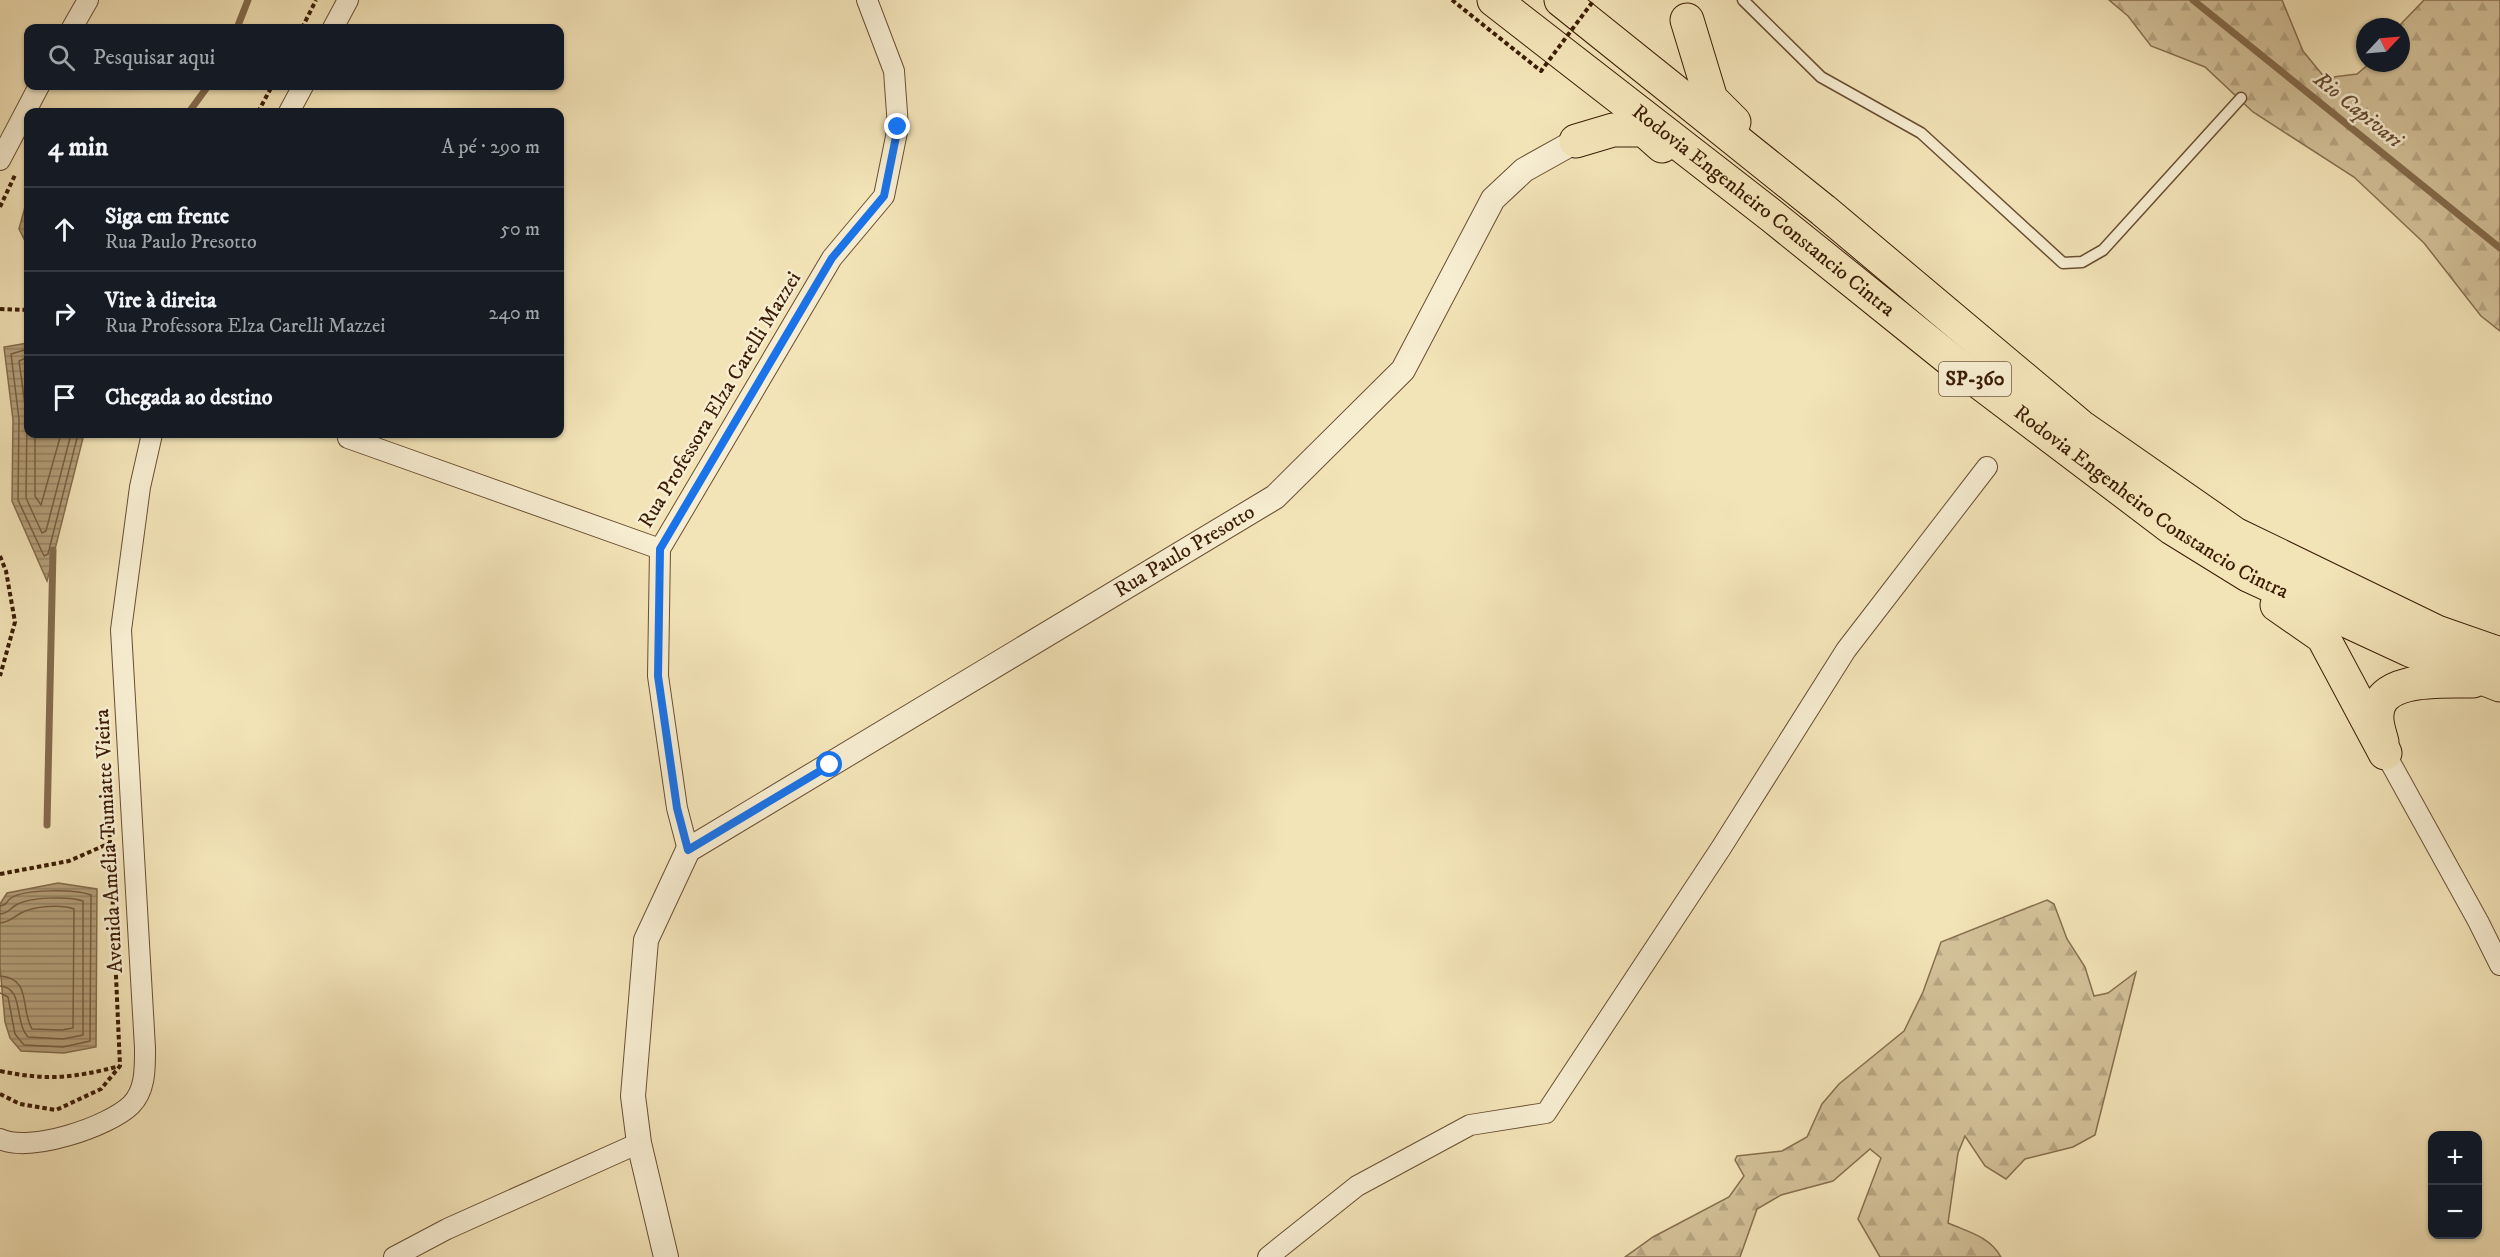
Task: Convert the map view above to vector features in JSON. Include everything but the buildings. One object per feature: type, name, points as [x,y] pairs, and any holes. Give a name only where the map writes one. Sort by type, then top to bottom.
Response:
[{"type":"highway","name":"Rodovia Engenheiro Constancio Cintra","points":[[1494,0],[1772,216],[1962,369],[2172,528],[2248,574],[2410,650],[2495,673]]},
{"type":"highway","points":[[1574,2],[1676,66],[1683,56],[1685,10]]},
{"type":"highway","name":"Rodovia Engenheiro Constancio Cintra","points":[[1574,2],[2080,426],[2235,534],[2437,632],[2495,673]]},
{"type":"highway","points":[[1685,10],[1711,99],[1823,210]]},
{"type":"highway","points":[[1541,35],[1609,95],[1614,103],[1615,112],[1610,119],[1576,141]]},
{"type":"highway","points":[[1576,141],[1613,130],[1644,130],[1675,158],[1772,216]]},
{"type":"highway","points":[[2172,528],[2323,637],[2385,753]]},
{"type":"highway","points":[[2385,753],[2377,714],[2385,696],[2410,683],[2495,673]]},
{"type":"street","points":[[74,24],[88,0]]},
{"type":"street","points":[[335,24],[348,0]]},
{"type":"street","name":"Rua Professora Elza Carelli Mazzei","points":[[688,850],[677,808],[658,676],[660,549],[832,258],[884,196],[898,127],[894,71],[867,0]]},
{"type":"street","points":[[27,108],[37,90]]},
{"type":"street","points":[[291,108],[301,90]]},
{"type":"street","points":[[0,160],[24,114]]},
{"type":"street","name":"Rua Paulo Presotto","points":[[688,850],[1275,497],[1403,370],[1493,199],[1524,170],[1576,141]]},
{"type":"street","name":"Avenida Amélia Tumiatte Vieira","points":[[0,1139],[39,1142],[95,1127],[132,1105],[145,1081],[122,630],[140,487],[151,438]]},
{"type":"street","points":[[348,438],[660,549]]},
{"type":"street","points":[[1268,1257],[1357,1186],[1470,1125],[1546,1113],[1721,848],[1846,650],[1988,466]]},
{"type":"street","points":[[2385,753],[2500,965]]},
{"type":"street","points":[[666,1257],[639,1143],[633,1096],[646,940],[688,850]]},
{"type":"street","points":[[394,1257],[447,1229],[639,1143]]},
{"type":"lane","points":[[1743,0],[1821,77],[1921,134],[2063,263],[2082,262],[2103,250],[2241,98]]},
{"type":"path","points":[[304,24],[316,0]]},
{"type":"path","points":[[1452,0],[1541,71],[1574,2]]},
{"type":"path","points":[[260,108],[270,90]]},
{"type":"path","points":[[0,309],[24,310]]},
{"type":"path","points":[[0,556],[6,571],[15,621],[0,676]]},
{"type":"path","points":[[0,1094],[20,1104],[56,1110],[101,1089],[120,1066],[108,808]]},
{"type":"path","points":[[0,874],[69,861],[110,843]]},
{"type":"path","points":[[0,1071],[34,1078],[75,1077],[120,1066]]},
{"type":"green space","points":[[2109,0],[2282,0],[2303,51],[2325,78],[2359,72],[2410,72],[2410,18],[2407,18],[2424,0],[2500,0],[2500,331],[2481,316],[2424,243],[2354,177],[2253,112],[2205,67],[2151,46],[2128,16]]},
{"type":"green space","points":[[2047,900],[2054,904],[2067,939],[2085,967],[2094,996],[2108,993],[2136,972],[2095,1135],[2073,1147],[2025,1159],[2006,1179],[1985,1166],[1965,1136],[1958,1153],[1948,1223],[1984,1239],[2001,1257],[1880,1257],[1858,1219],[1881,1158],[1870,1149],[1833,1181],[1781,1195],[1757,1209],[1740,1257],[1625,1257],[1653,1237],[1729,1197],[1744,1176],[1735,1160],[1737,1156],[1782,1151],[1807,1137],[1822,1104],[1839,1084],[1904,1031],[1923,992],[1941,942]]},
{"type":"water","points":[[24,211],[24,239],[19,229]]},
{"type":"water","points":[[24,344],[24,438],[83,438],[47,581],[12,501],[13,420],[4,347]]},
{"type":"water","points":[[58,883],[97,889],[96,1047],[64,1053],[21,1051],[10,1038],[5,1022],[0,967],[0,904],[7,893]]},
{"type":"waterway","points":[[239,24],[248,0]]},
{"type":"waterway","name":"Rio Capivari","points":[[2193,0],[2500,248]]},
{"type":"waterway","points":[[192,108],[205,90]]},
{"type":"waterway","points":[[47,825],[53,550]]},
{"type":"route","points":[[830,765],[688,850],[677,808],[658,676],[660,549],[695,486],[832,258],[884,196],[898,127]]}]
